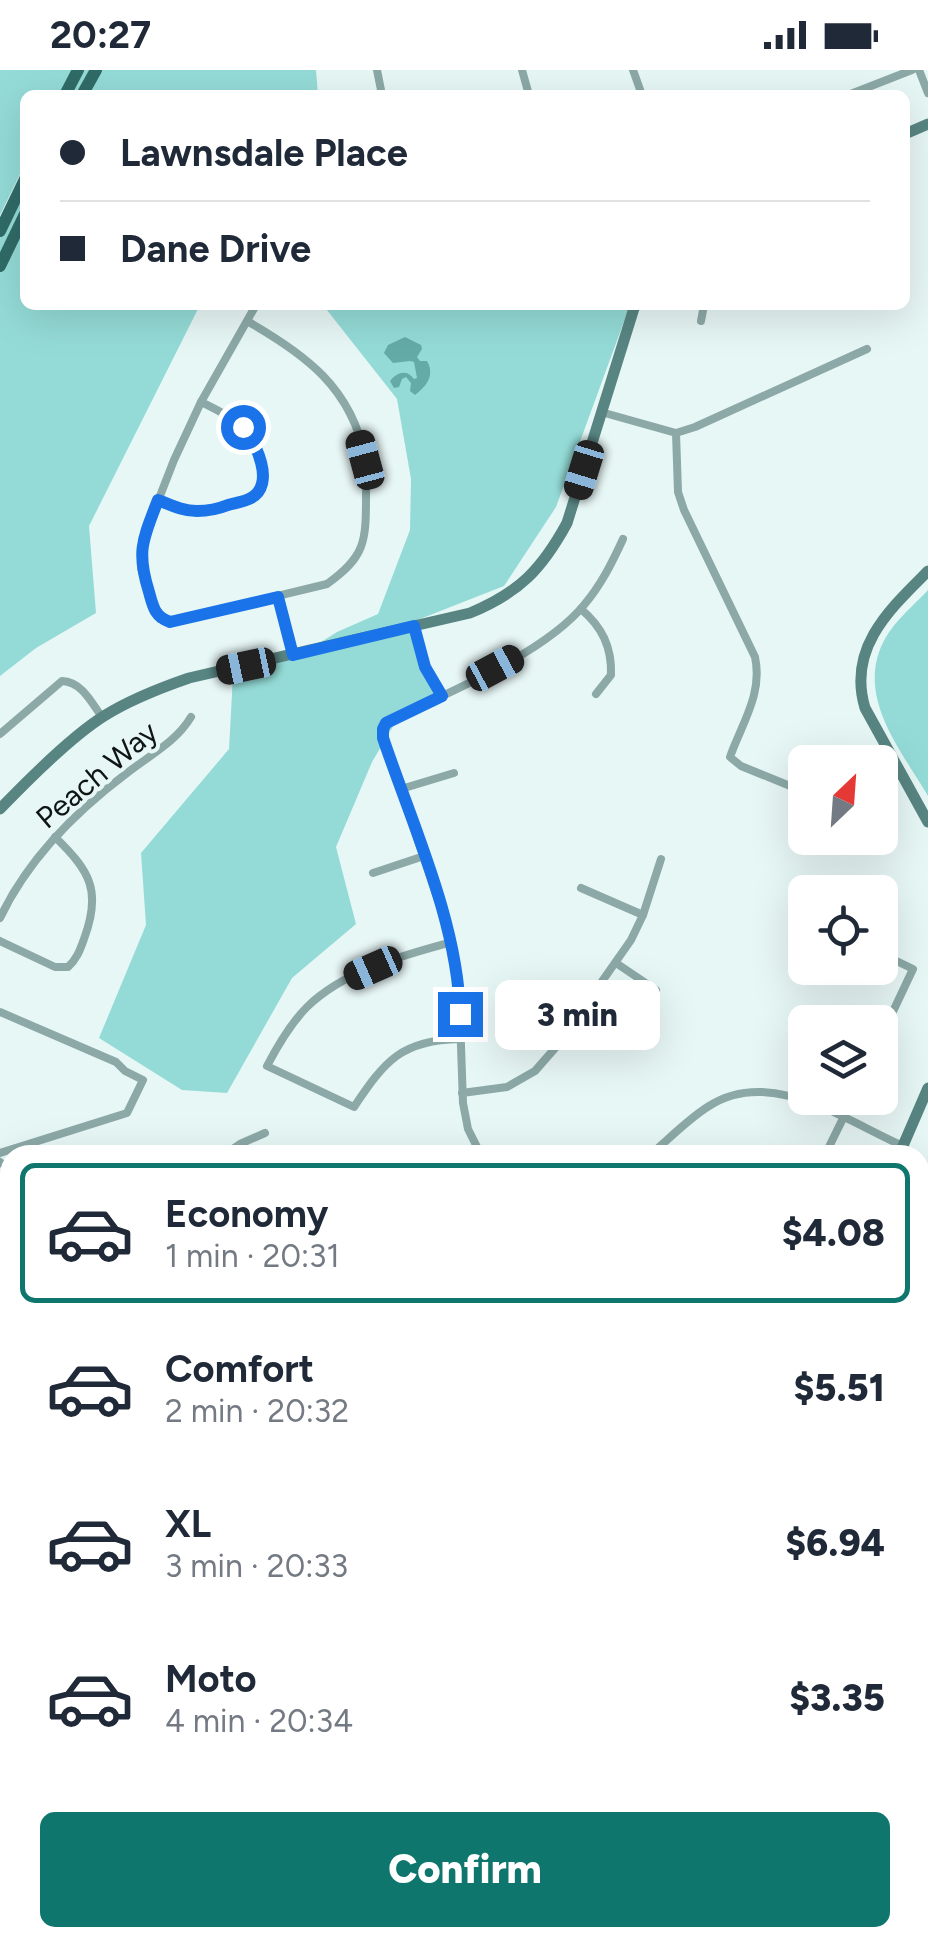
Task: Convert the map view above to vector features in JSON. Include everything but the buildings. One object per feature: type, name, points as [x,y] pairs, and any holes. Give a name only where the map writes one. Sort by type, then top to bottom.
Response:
[{"type":"main road","points":[[0,231],[20,189]]},
{"type":"main road","points":[[0,266],[20,224]]},
{"type":"street","points":[[861,90],[915,70],[928,94]]},
{"type":"street","points":[[247,321],[306,358],[326,378],[350,415],[365,460],[366,529],[348,569],[327,584],[170,622],[160,619],[154,611],[142,568],[144,537],[201,402],[253,310]]},
{"type":"street","points":[[0,809],[102,718],[150,692],[189,678],[470,612],[510,594],[551,552],[567,523],[633,310]]},
{"type":"street","points":[[701,321],[703,310]]},
{"type":"street","points":[[602,412],[676,433],[868,349]]},
{"type":"street","points":[[158,500],[177,508],[215,510],[254,497],[260,488],[263,468],[250,436],[226,415],[201,402]]},
{"type":"street","points":[[676,433],[678,492],[684,510],[755,657],[758,673],[757,689],[730,757],[741,766],[788,785]]},
{"type":"street","points":[[476,1145],[468,1130],[462,1093],[459,989],[452,942],[383,729],[386,723],[550,637],[582,609],[624,539]]},
{"type":"street","points":[[928,572],[884,615],[867,648],[862,686],[864,708],[928,822]]},
{"type":"street","points":[[278,597],[293,655]]},
{"type":"street","points":[[582,609],[594,620],[610,650],[611,675],[596,694]]},
{"type":"street","points":[[414,626],[425,667],[442,696]]},
{"type":"street","points":[[0,734],[62,682],[80,687],[102,718]]},
{"type":"street","name":"Peach Way","points":[[0,918],[21,880],[72,820],[181,734],[191,717]]},
{"type":"street","points":[[401,789],[454,772]]},
{"type":"street","points":[[0,941],[55,966],[68,967],[76,960],[92,918],[94,894],[90,878],[55,838]]},
{"type":"street","points":[[374,873],[424,856]]},
{"type":"street","points":[[462,1093],[507,1087],[535,1071],[556,1048],[632,940],[661,860]]},
{"type":"street","points":[[582,888],[644,915]]},
{"type":"street","points":[[452,942],[395,958],[324,992],[284,1035],[267,1066],[354,1106],[379,1069],[403,1052],[420,1043],[460,1039]]},
{"type":"street","points":[[896,1005],[913,969],[898,962]]},
{"type":"street","points":[[616,963],[656,990]]},
{"type":"street","points":[[0,1012],[116,1062],[143,1080],[127,1113],[25,1145]]},
{"type":"street","points":[[904,1145],[928,1088]]},
{"type":"street","points":[[662,1145],[710,1105],[734,1094],[775,1092],[800,1098],[890,1145]]},
{"type":"street","points":[[830,1145],[844,1115]]},
{"type":"street","points":[[239,1145],[264,1134]]},
{"type":"shaded area","points":[[0,70],[316,70],[318,90],[20,90],[20,174],[0,215]]},
{"type":"shaded area","points":[[20,178],[20,310],[197,310],[89,526],[96,613],[36,648],[0,676],[0,220]]},
{"type":"shaded area","points":[[327,310],[628,310],[556,507],[504,586],[392,630],[414,626],[423,661],[441,696],[398,718],[372,762],[336,847],[356,924],[292,978],[227,1093],[182,1090],[99,1038],[146,925],[141,853],[229,749],[233,675],[305,652],[378,614],[410,530],[411,479],[397,399]]},
{"type":"shaded area","points":[[405,337],[421,345],[417,357],[427,361],[430,371],[426,384],[415,395],[406,377],[399,387],[394,388],[390,381],[402,373],[417,378],[414,362],[393,363],[384,353],[388,345]]},
{"type":"shaded area","points":[[928,590],[928,796],[894,740],[877,700],[877,658],[900,619]]},
{"type":"route","points":[[243,427],[263,468],[260,488],[254,497],[215,510],[195,511],[158,500],[142,548],[142,568],[154,611],[160,619],[170,622],[278,597],[293,655],[414,626],[425,667],[442,696],[386,723],[383,738],[452,942],[460,1014]]}]
